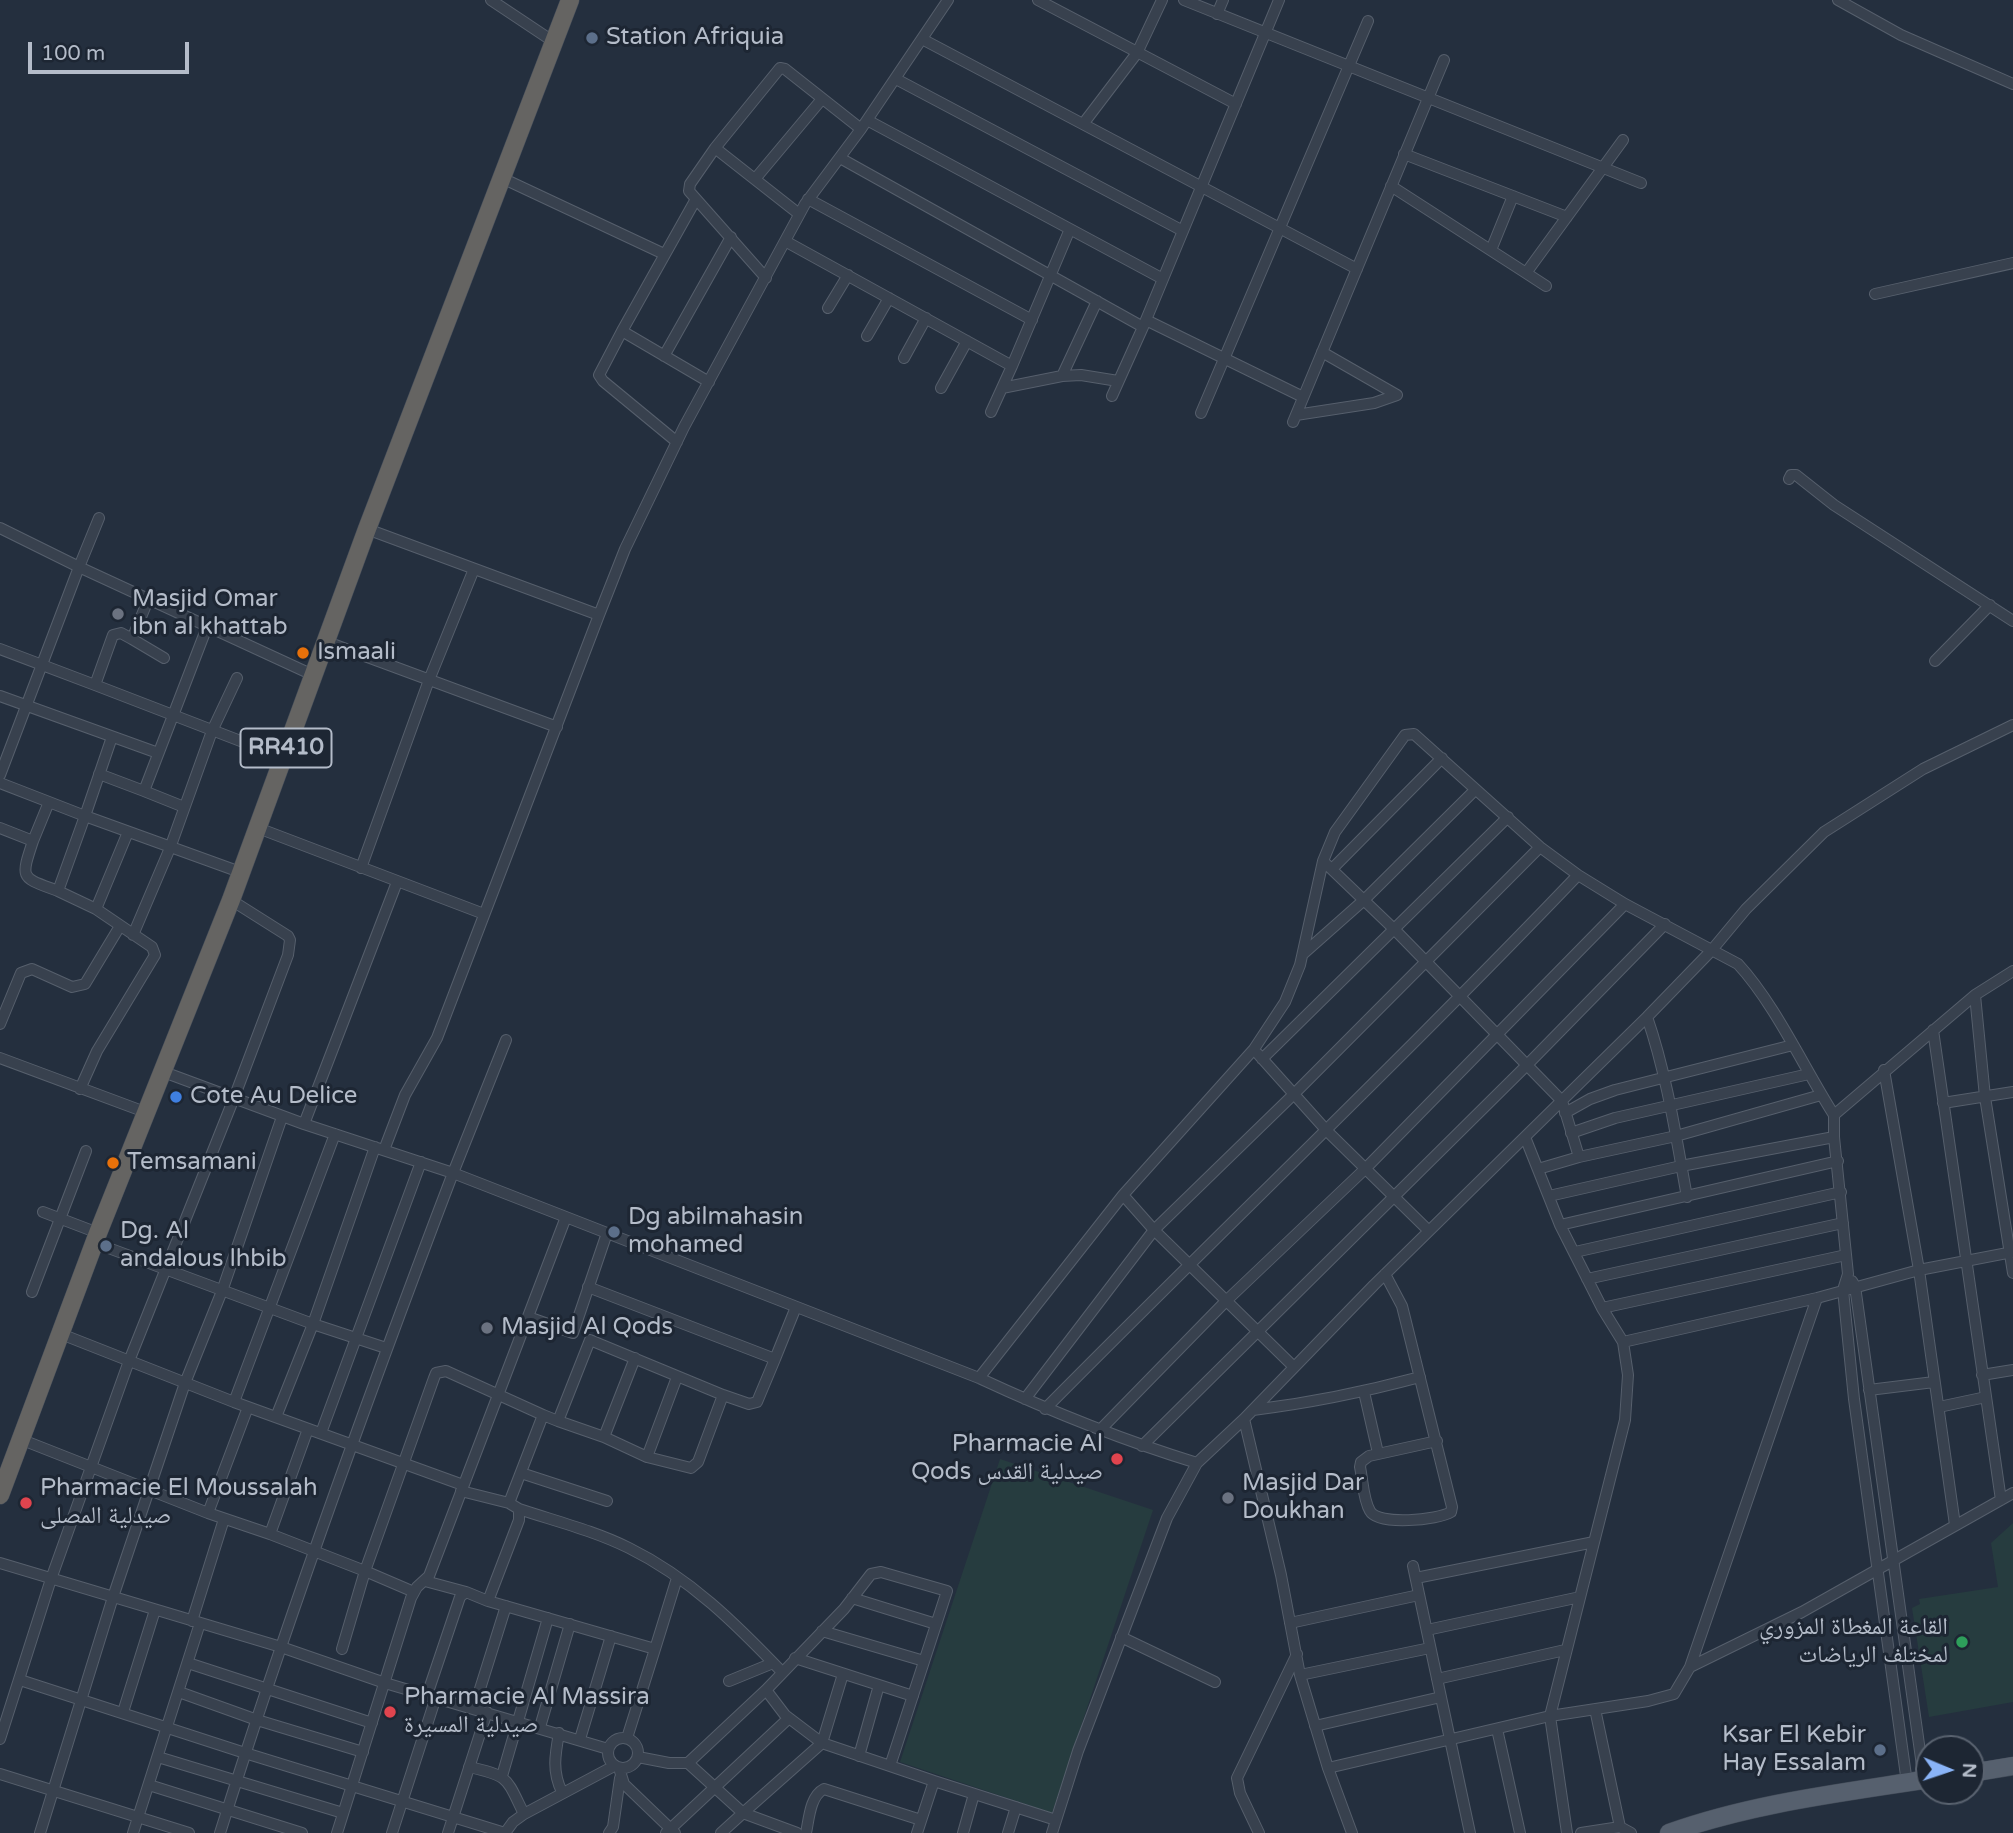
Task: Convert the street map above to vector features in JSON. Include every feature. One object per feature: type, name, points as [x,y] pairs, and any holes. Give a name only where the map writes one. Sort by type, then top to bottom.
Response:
[{"type":"highway","name":"RR410","points":[[0,1495],[96,1238],[231,900],[367,529],[570,0]]},
{"type":"main road","points":[[1985,1771],[2013,1766]]},
{"type":"main road","points":[[1669,1833],[1709,1819],[1763,1806],[1915,1782]]},
{"type":"street","points":[[493,0],[554,42]]},
{"type":"street","points":[[276,1417],[380,1149],[405,1095],[437,1038],[625,549],[677,442],[808,199],[864,125],[948,0]]},
{"type":"street","points":[[1038,0],[1236,104]]},
{"type":"street","points":[[1083,124],[1137,53],[1162,0]]},
{"type":"street","points":[[1184,0],[1641,183]]},
{"type":"street","points":[[1217,14],[1223,0]]},
{"type":"street","points":[[1112,396],[1279,0]]},
{"type":"street","points":[[1838,0],[1901,34],[2013,84]]},
{"type":"street","points":[[1201,413],[1367,21]]},
{"type":"street","points":[[922,39],[1357,269]]},
{"type":"street","points":[[1322,352],[1397,395],[1374,403],[1294,419],[1444,60]]},
{"type":"street","points":[[765,278],[696,199],[689,186],[715,148],[780,68],[864,125],[1163,279]]},
{"type":"street","points":[[896,79],[1183,231]]},
{"type":"street","points":[[755,179],[822,99]]},
{"type":"street","points":[[1526,273],[1623,140]]},
{"type":"street","points":[[715,148],[799,215]]},
{"type":"street","points":[[1405,154],[1567,217]]},
{"type":"street","points":[[840,158],[1097,301],[1303,397]]},
{"type":"street","points":[[502,178],[664,254]]},
{"type":"street","points":[[1391,186],[1546,286]]},
{"type":"street","points":[[1490,250],[1513,196]]},
{"type":"street","points":[[677,442],[600,378],[600,372],[696,199]]},
{"type":"street","points":[[808,199],[1032,320]]},
{"type":"street","points":[[991,412],[1070,229]]},
{"type":"street","points":[[664,356],[731,237]]},
{"type":"street","points":[[785,241],[1012,366]]},
{"type":"street","points":[[1875,294],[2013,262]]},
{"type":"street","points":[[828,308],[848,275]]},
{"type":"street","points":[[867,336],[889,298]]},
{"type":"street","points":[[1062,376],[1097,301]]},
{"type":"street","points":[[904,358],[926,318]]},
{"type":"street","points":[[622,331],[709,382]]},
{"type":"street","points":[[941,388],[967,341]]},
{"type":"street","points":[[1002,388],[1062,376],[1081,375],[1118,381]]},
{"type":"street","points":[[1789,479],[1791,475],[1796,475],[1833,505],[2013,621]]},
{"type":"street","points":[[0,775],[99,518]]},
{"type":"street","points":[[0,528],[314,676]]},
{"type":"street","points":[[367,529],[599,615]]},
{"type":"street","points":[[361,868],[429,680],[474,569]]},
{"type":"street","points":[[132,639],[148,600]]},
{"type":"street","points":[[1935,661],[1990,605]]},
{"type":"street","points":[[144,791],[207,627]]},
{"type":"street","points":[[95,685],[113,635],[121,633],[163,657]]},
{"type":"street","points":[[327,642],[556,727]]},
{"type":"street","points":[[0,649],[282,757]]},
{"type":"street","points":[[133,935],[170,848],[212,731],[237,678]]},
{"type":"street","points":[[0,696],[158,753]]},
{"type":"street","points":[[1052,1833],[1078,1751],[1167,1518],[1197,1464],[1385,1274],[1647,1017],[1711,951],[1746,909],[1824,832],[1923,769],[2013,725]]},
{"type":"street","points":[[979,1378],[1123,1195],[1254,1049],[1285,1002],[1303,954],[1335,832],[1405,735],[1415,734],[1540,847],[1578,876],[1738,964],[1793,1045],[1834,1115],[1833,1137],[1838,1161],[1848,1274],[1843,1290],[1854,1399],[1878,1570],[1915,1756]]},
{"type":"street","points":[[58,891],[112,737]]},
{"type":"street","points":[[0,738],[13,742]]},
{"type":"street","points":[[1328,865],[1442,758]]},
{"type":"street","points":[[99,774],[184,807]]},
{"type":"street","points":[[0,783],[240,872]]},
{"type":"street","points":[[1303,954],[1364,900],[1475,790]]},
{"type":"street","points":[[49,803],[33,841],[24,873],[30,880],[96,909],[152,947],[155,955],[97,1051],[80,1089]]},
{"type":"street","points":[[1262,1059],[1508,817]]},
{"type":"street","points":[[0,828],[33,841]]},
{"type":"street","points":[[258,828],[484,914]]},
{"type":"street","points":[[96,909],[128,832]]},
{"type":"street","points":[[1025,1399],[1154,1230],[1540,847]]},
{"type":"street","points":[[1328,865],[1562,1101],[1578,1157]]},
{"type":"street","points":[[1045,1409],[1188,1264],[1460,998],[1578,876]]},
{"type":"street","points":[[304,1124],[397,882]]},
{"type":"street","points":[[0,1739],[51,1579],[129,1361],[288,956],[290,940],[283,932],[231,900]]},
{"type":"street","points":[[1100,1430],[1226,1301],[1365,1169],[1625,904]]},
{"type":"street","points":[[1142,1446],[1395,1197],[1665,924]]},
{"type":"street","points":[[0,1024],[24,970],[32,969],[72,987],[85,984],[120,926]]},
{"type":"street","points":[[1834,1115],[1975,995],[2013,971]]},
{"type":"street","points":[[1975,995],[1985,1097],[2013,1273]]},
{"type":"street","points":[[1647,1017],[1664,1078],[1687,1197]]},
{"type":"street","points":[[1933,1030],[2001,1500]]},
{"type":"street","points":[[220,1833],[314,1550],[386,1348],[506,1040]]},
{"type":"street","points":[[1565,1113],[1590,1099],[1615,1090],[1793,1045]]},
{"type":"street","points":[[1254,1049],[1327,1131],[1429,1231]]},
{"type":"street","points":[[0,1058],[145,1112]]},
{"type":"street","points":[[1884,1070],[1919,1269],[1955,1525]]},
{"type":"street","points":[[161,1072],[304,1124],[453,1173],[979,1378],[1045,1409],[1197,1464]]},
{"type":"street","points":[[1571,1133],[1615,1118],[1809,1074]]},
{"type":"street","points":[[1943,1103],[2013,1092]]},
{"type":"street","points":[[1538,1169],[1578,1157],[1676,1136],[1821,1095]]},
{"type":"street","points":[[40,1833],[149,1489],[185,1383],[222,1291],[282,1116]]},
{"type":"street","points":[[234,1402],[335,1134]]},
{"type":"street","points":[[1525,1137],[1560,1225],[1602,1308],[1623,1342],[1628,1375],[1625,1420],[1550,1716],[1567,1833]]},
{"type":"street","points":[[1549,1196],[1681,1166],[1833,1137]]},
{"type":"street","points":[[32,1292],[86,1150]]},
{"type":"street","points":[[1560,1225],[1838,1161]]},
{"type":"street","points":[[321,1433],[421,1162]]},
{"type":"street","points":[[1575,1252],[1841,1192]]},
{"type":"street","points":[[1123,1195],[1154,1230],[1294,1367]]},
{"type":"street","points":[[43,1212],[164,1270],[386,1348]]},
{"type":"street","points":[[337,1833],[414,1592],[429,1576],[566,1217]]},
{"type":"street","points":[[1587,1279],[1843,1223]]},
{"type":"street","points":[[573,1333],[607,1233]]},
{"type":"street","points":[[1623,1342],[1817,1298],[1919,1269],[2011,1253]]},
{"type":"street","points":[[1602,1308],[1846,1255]]},
{"type":"street","points":[[1385,1274],[1402,1306],[1437,1441],[1452,1507],[1451,1512],[1437,1517],[1382,1520],[1371,1513],[1360,1467],[1364,1458],[1437,1441]]},
{"type":"street","points":[[1848,1274],[1855,1286],[1894,1561],[1915,1739]]},
{"type":"street","points":[[588,1287],[775,1360]]},
{"type":"street","points":[[1328,1768],[1550,1716],[1648,1702],[1674,1694],[1690,1667],[1817,1298]]},
{"type":"street","points":[[528,1318],[573,1333],[749,1404],[757,1402],[796,1307]]},
{"type":"street","points":[[61,1334],[234,1402],[404,1463],[462,1488],[629,1548],[710,1600],[782,1672]]},
{"type":"street","points":[[558,1421],[590,1340]]},
{"type":"street","points":[[604,1437],[635,1358]]},
{"type":"street","points":[[1982,1375],[2013,1370]]},
{"type":"street","points":[[342,1649],[365,1571],[436,1373],[446,1371],[543,1415],[604,1437],[647,1457],[684,1468],[694,1467],[723,1395]]},
{"type":"street","points":[[647,1457],[677,1377]]},
{"type":"street","points":[[1253,1410],[1364,1392],[1420,1377]]},
{"type":"street","points":[[1869,1390],[1934,1382]]},
{"type":"street","points":[[1364,1392],[1378,1453]]},
{"type":"street","points":[[1939,1407],[1986,1397]]},
{"type":"street","points":[[208,1513],[248,1407]]},
{"type":"street","points":[[488,1601],[519,1520],[514,1506],[521,1473],[543,1415]]},
{"type":"street","points":[[1244,1419],[1270,1526],[1300,1675],[1328,1768],[1352,1833]]},
{"type":"street","points":[[270,1534],[308,1429]]},
{"type":"street","points":[[20,1439],[208,1513],[314,1550],[414,1592]]},
{"type":"street","points":[[521,1473],[607,1501]]},
{"type":"street","points":[[1690,1667],[1802,1612],[2013,1493]]},
{"type":"street","points":[[133,1833],[188,1663],[196,1622],[224,1519]]},
{"type":"street","points":[[1416,1578],[1594,1542]]},
{"type":"street","points":[[0,1563],[281,1647],[385,1683],[608,1749]]},
{"type":"street","points":[[1413,1566],[1470,1833]]},
{"type":"street","points":[[688,1763],[766,1690],[852,1598],[869,1576],[881,1572],[947,1591],[890,1766]]},
{"type":"street","points":[[627,1738],[677,1578]]},
{"type":"street","points":[[425,1581],[654,1649]]},
{"type":"street","points":[[392,1833],[458,1601],[466,1592]]},
{"type":"street","points":[[1290,1623],[1419,1595]]},
{"type":"street","points":[[1427,1630],[1580,1597]]},
{"type":"street","points":[[852,1598],[936,1624]]},
{"type":"street","points":[[474,1709],[506,1606]]},
{"type":"street","points":[[123,1712],[155,1610]]},
{"type":"street","points":[[502,1776],[548,1618]]},
{"type":"street","points":[[540,1727],[570,1625]]},
{"type":"street","points":[[822,1631],[924,1661]]},
{"type":"street","points":[[580,1740],[611,1636]]},
{"type":"street","points":[[1121,1637],[1215,1682]]},
{"type":"street","points":[[1300,1675],[1430,1648]]},
{"type":"street","points":[[1437,1679],[1565,1650]]},
{"type":"street","points":[[1259,1833],[1240,1793],[1237,1778],[1297,1654]]},
{"type":"street","points":[[795,1658],[913,1696]]},
{"type":"street","points":[[188,1663],[372,1723]]},
{"type":"street","points":[[729,1681],[773,1663]]},
{"type":"street","points":[[721,1833],[822,1743],[843,1674]]},
{"type":"street","points":[[20,1680],[505,1833],[513,1822],[524,1814],[562,1792],[628,1767],[638,1757]]},
{"type":"street","points":[[859,1756],[878,1685]]},
{"type":"street","points":[[766,1690],[789,1718],[822,1743],[1056,1820]]},
{"type":"street","points":[[179,1692],[257,1720],[363,1752]]},
{"type":"street","points":[[1315,1726],[1441,1697]]},
{"type":"street","points":[[1595,1709],[1620,1827]]},
{"type":"street","points":[[448,1833],[487,1712]]},
{"type":"street","points":[[638,1757],[635,1743],[627,1738],[613,1741],[608,1749],[608,1758],[618,1770],[624,1784],[671,1832],[789,1718]]},
{"type":"street","points":[[1497,1728],[1520,1833]]},
{"type":"street","points":[[559,1733],[554,1759],[555,1778],[562,1792]]},
{"type":"street","points":[[158,1757],[343,1813]]},
{"type":"street","points":[[638,1757],[669,1763],[688,1763],[743,1813],[797,1833]]},
{"type":"street","points":[[469,1767],[502,1776],[507,1780],[524,1814]]},
{"type":"street","points":[[609,1833],[613,1827],[618,1770]]},
{"type":"street","points":[[0,1774],[189,1833]]},
{"type":"street","points":[[917,1833],[934,1781]]},
{"type":"street","points":[[149,1785],[302,1833]]},
{"type":"street","points":[[806,1833],[816,1794],[824,1788],[921,1820]]},
{"type":"street","points":[[963,1833],[974,1794]]},
{"type":"street","points":[[1008,1833],[1016,1807]]},
{"type":"street","points":[[1581,1833],[1620,1827],[1631,1833]]},
{"type":"green space","points":[[1000,1459],[1153,1510],[1052,1813],[900,1762]]},
{"type":"green space","name":"القاعة المغطاة المزوري لمختلف الرياضات","points":[[2013,1523],[2013,1702],[1929,1717],[1912,1608],[1920,1604],[1919,1599],[1998,1587],[1991,1543]]},
{"type":"place","name":"Station Afriquia","points":[[592,38]]},
{"type":"place","name":"Masjid Omar ibn al khattab","points":[[118,614]]},
{"type":"place","name":"Ismaali","points":[[303,653]]},
{"type":"place","name":"Cote Au Delice","points":[[176,1097]]},
{"type":"place","name":"Temsamani","points":[[113,1163]]},
{"type":"place","name":"Dg abilmahasin mohamed","points":[[614,1232]]},
{"type":"place","name":"Dg. Al andalous lhbib","points":[[106,1246]]},
{"type":"place","name":"Masjid Al Qods","points":[[487,1328]]},
{"type":"place","name":"Pharmacie Al Qods صيدلية القدس","points":[[1117,1459]]},
{"type":"place","name":"Masjid Dar Doukhan","points":[[1228,1498]]},
{"type":"place","name":"Pharmacie El Moussalah صيدلية المصلى","points":[[26,1503]]},
{"type":"place","name":"القاعة المغطاة المزوري لمختلف الرياضات","points":[[1962,1642]]},
{"type":"place","name":"Pharmacie Al Massira صيدلية المسيرة","points":[[390,1712]]},
{"type":"place","name":"Ksar El Kebir Hay Essalam","points":[[1880,1750]]}]
